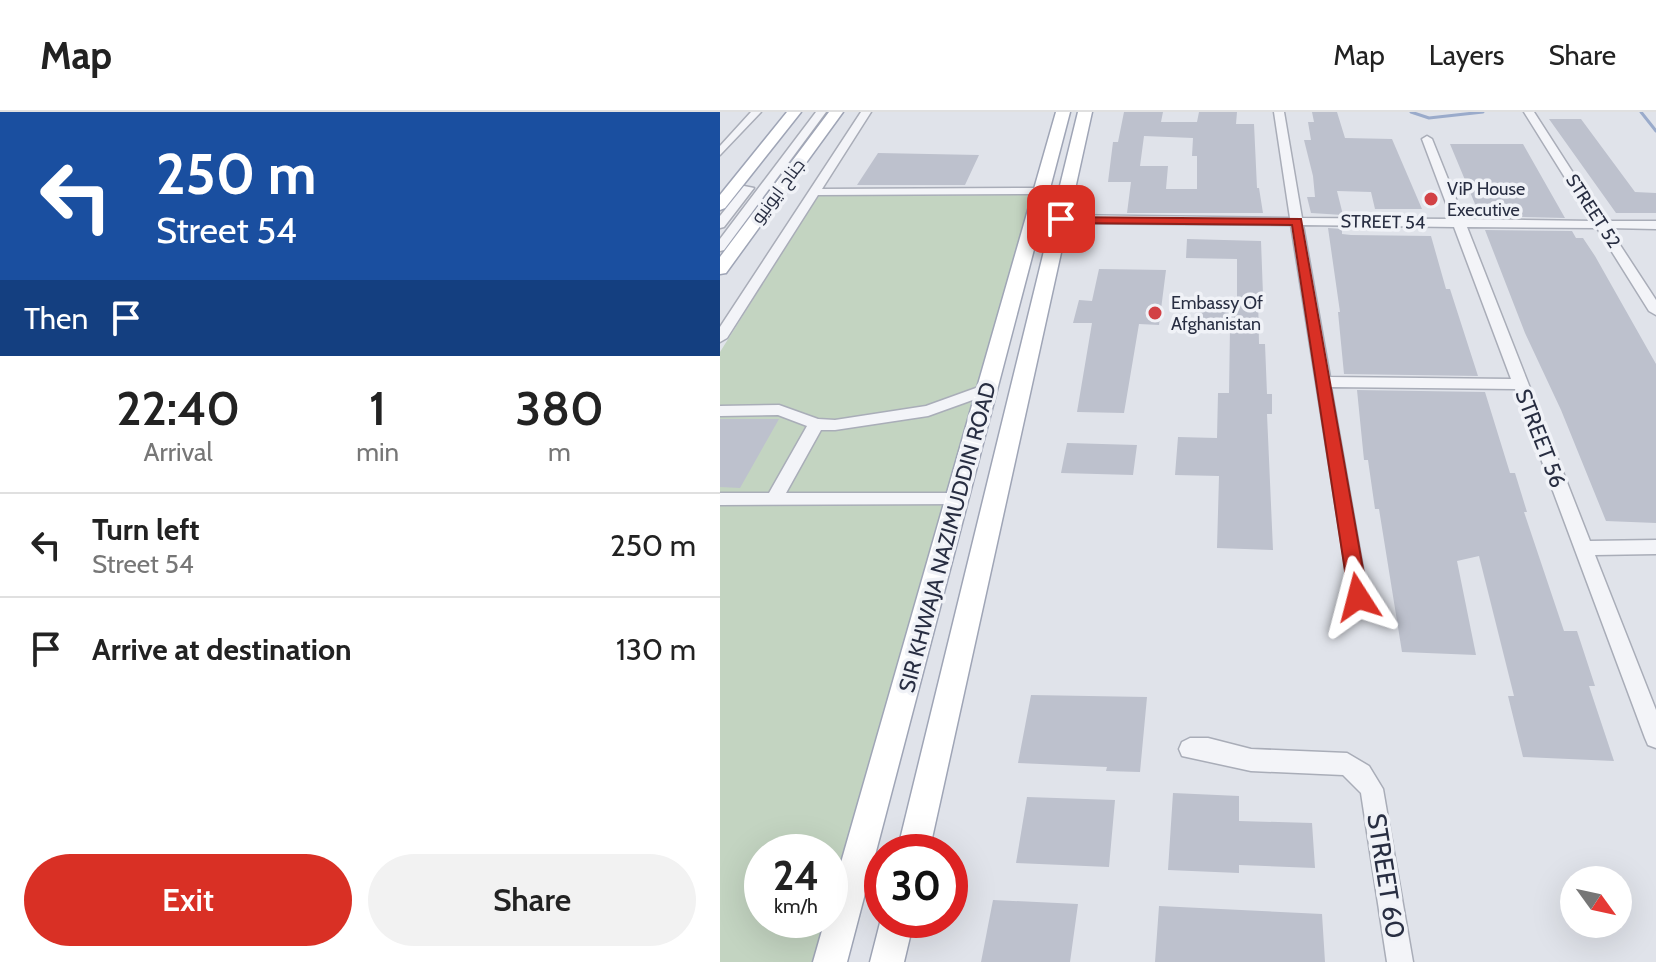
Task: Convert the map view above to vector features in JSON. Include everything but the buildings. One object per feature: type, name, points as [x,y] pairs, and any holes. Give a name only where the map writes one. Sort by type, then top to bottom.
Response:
[{"type":"main road","name":"جناح ایونیو","points":[[720,205],[794,112]]},
{"type":"main road","name":"جناح ایونیو","points":[[720,269],[836,112]]},
{"type":"main road","name":"SIR KHWAJA NAZIMUDDIN ROAD","points":[[830,962],[1063,112]]},
{"type":"main road","name":"SIR KHWAJA NAZIMUDDIN ROAD","points":[[917,834],[1085,112]]},
{"type":"main road","points":[[1000,340],[1034,339]]},
{"type":"main road","points":[[887,962],[893,938]]},
{"type":"street","points":[[720,152],[756,112]]},
{"type":"street","points":[[720,224],[808,112]]},
{"type":"street","points":[[720,247],[821,112]]},
{"type":"street","points":[[720,338],[866,112]]},
{"type":"street","points":[[1279,112],[1358,597]]},
{"type":"street","name":"STREET 52","points":[[1529,112],[1656,311]]},
{"type":"street","name":"STREET 56","points":[[1427,139],[1656,738]]},
{"type":"street","points":[[816,192],[1041,191]]},
{"type":"street","name":"STREET 54","points":[[1061,219],[1656,225]]},
{"type":"street","points":[[1323,382],[1520,384]]},
{"type":"street","points":[[720,411],[779,410],[816,424],[835,425],[928,411],[987,389]]},
{"type":"street","points":[[774,499],[816,424]]},
{"type":"street","points":[[720,499],[957,499]]},
{"type":"street","points":[[1583,548],[1656,547]]},
{"type":"street","name":"STREET 60","points":[[1190,749],[1208,749],[1251,760],[1347,764],[1361,774],[1372,789],[1400,962]]},
{"type":"green space","points":[[1033,195],[848,861],[848,834],[744,834],[744,938],[827,938],[820,962],[720,962],[720,352],[818,196]]},
{"type":"waterway","points":[[1411,112],[1429,118],[1483,112]]},
{"type":"waterway","points":[[1641,112],[1656,131]]},
{"type":"place","name":"ViP House Executive","points":[[1431,199]]},
{"type":"place","name":"Embassy Of Afghanistan","points":[[1155,313]]},
{"type":"route","points":[[1061,219],[1297,222],[1358,597]]}]
